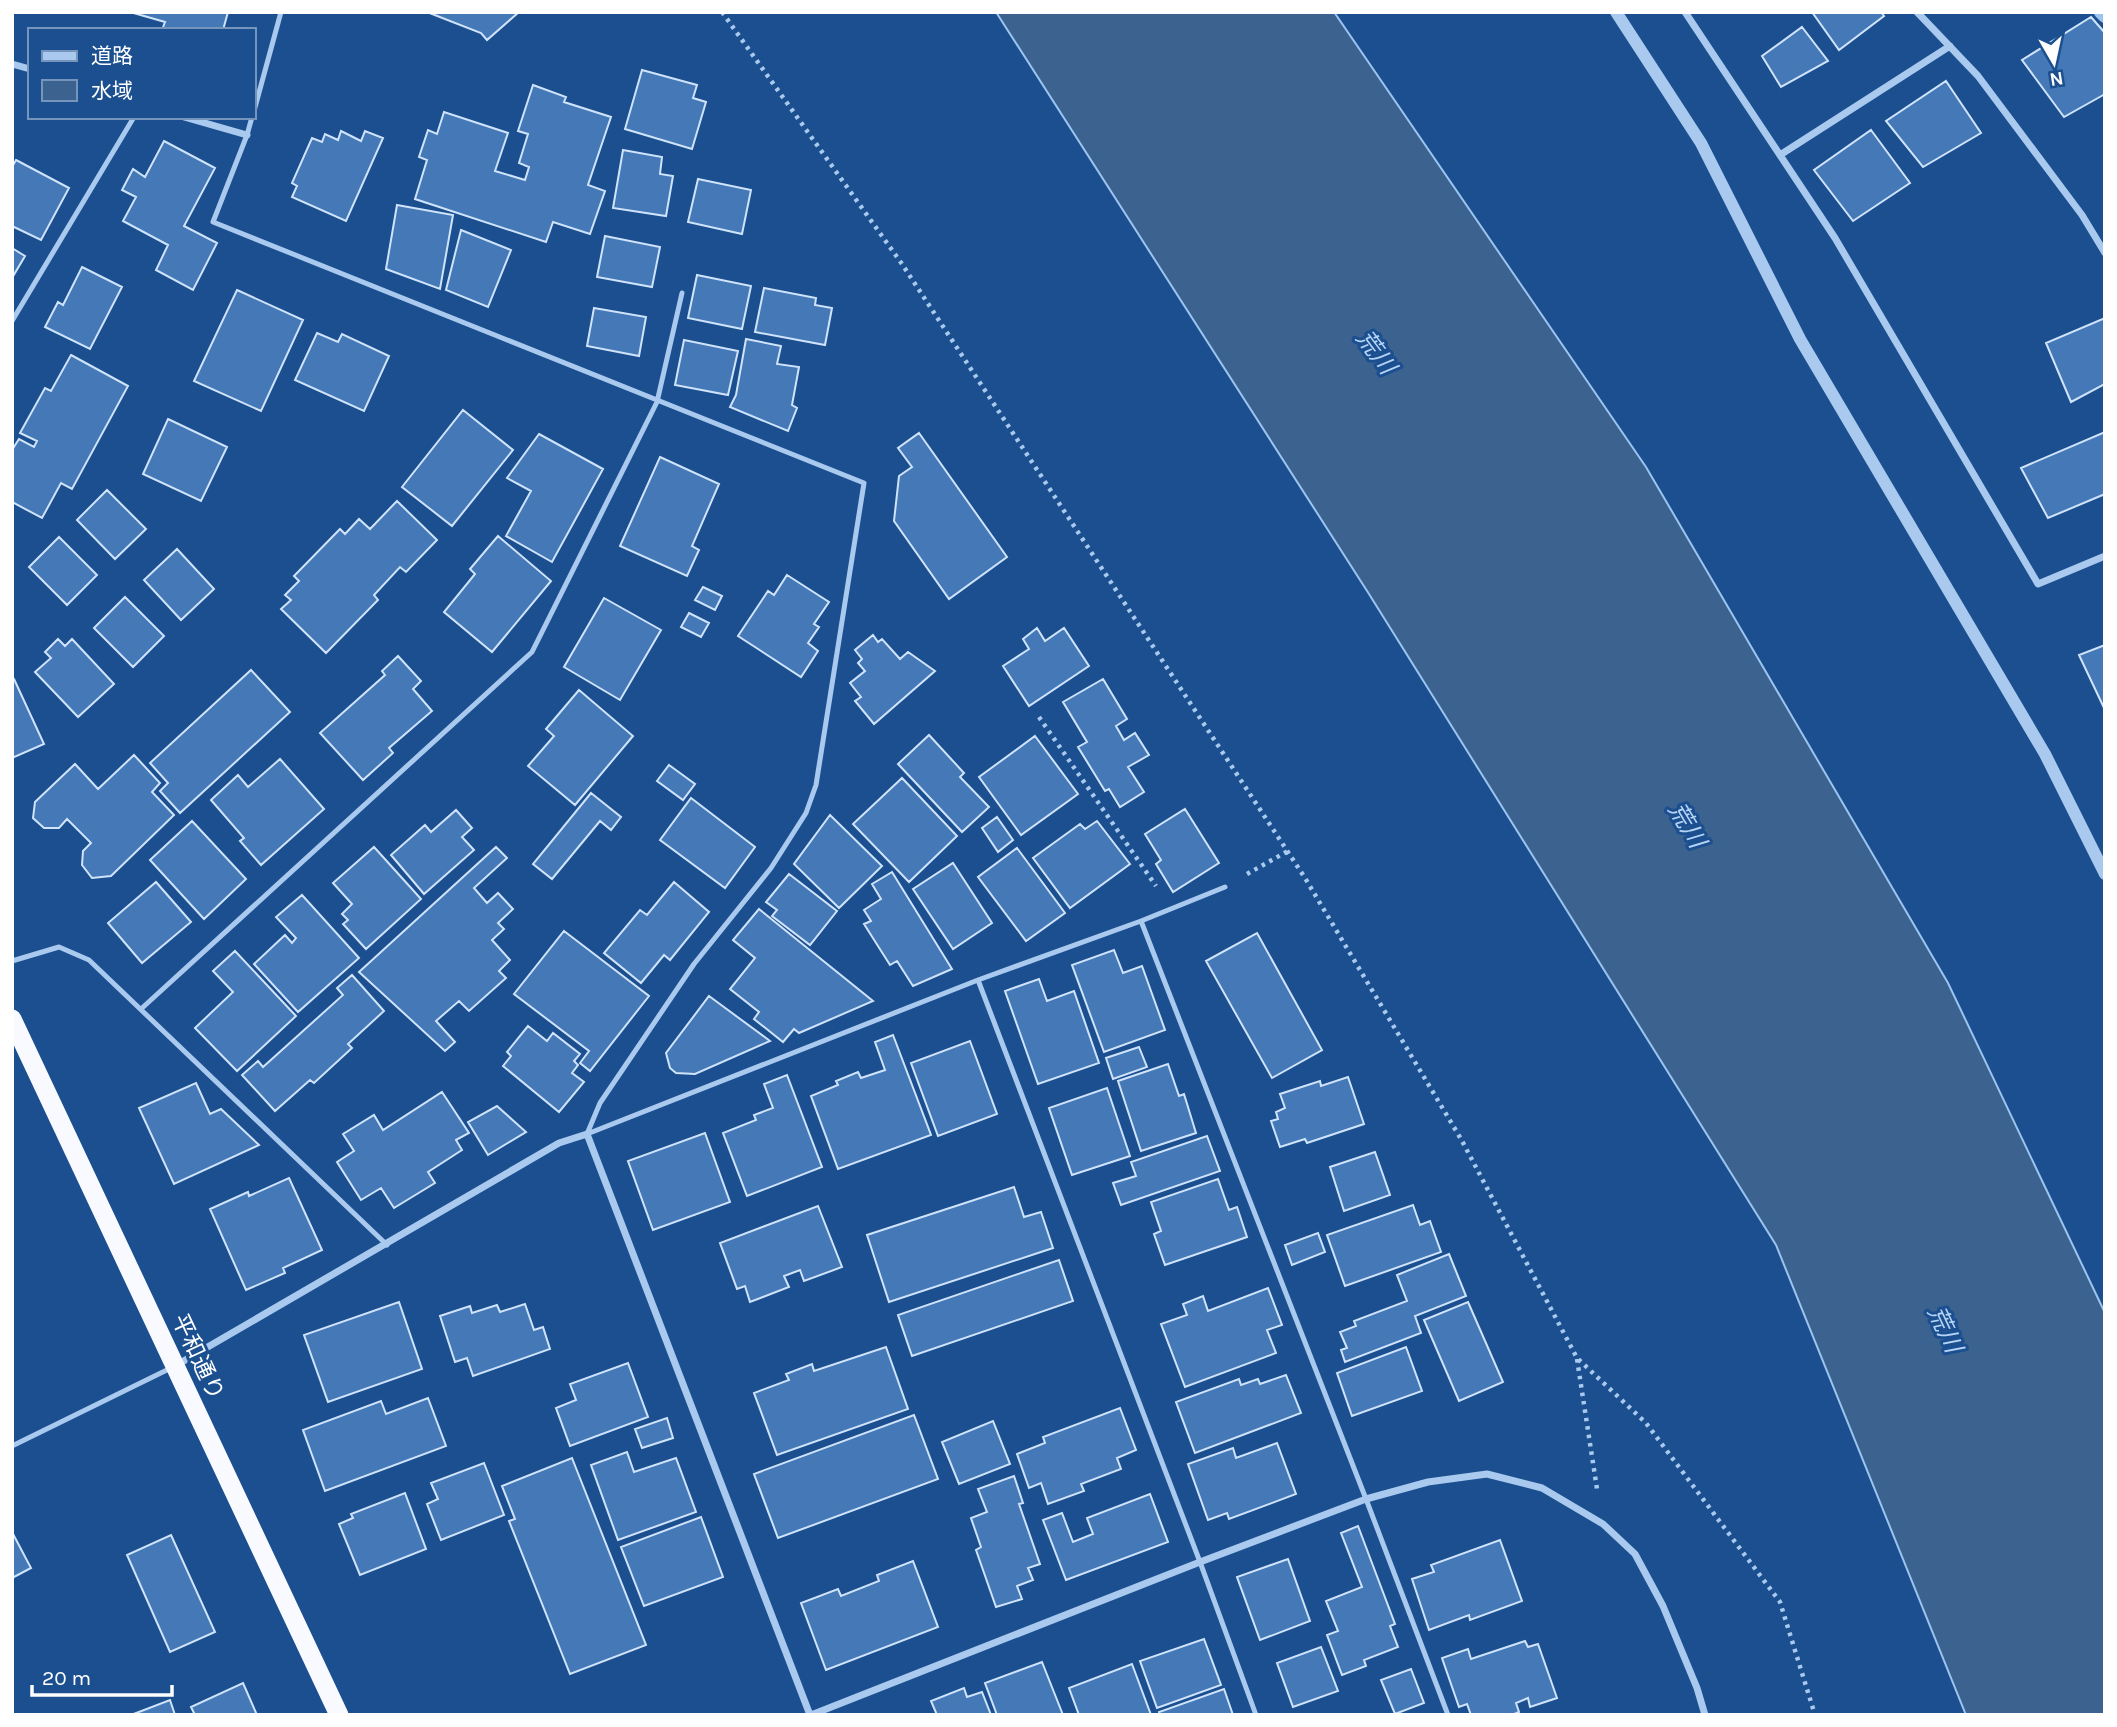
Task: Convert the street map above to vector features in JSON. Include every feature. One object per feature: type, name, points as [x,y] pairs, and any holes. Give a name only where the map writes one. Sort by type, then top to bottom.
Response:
[{"type":"highway","name":"平和通り","points":[[12,1019],[339,1715]]},
{"type":"street","points":[[1616,12],[1701,143],[1800,339],[2045,754],[2105,874]]},
{"type":"street","points":[[1685,12],[1835,238],[2038,584],[2105,556]]},
{"type":"street","points":[[1917,12],[1986,86],[2082,215],[2105,253]]},
{"type":"street","points":[[1780,155],[1950,46]]},
{"type":"street","points":[[191,119],[247,135]]},
{"type":"street","points":[[175,1366],[559,1143],[587,1134],[810,1715],[1366,1499],[1428,1482],[1486,1474],[1542,1488],[1603,1524],[1635,1554],[1663,1606],[1697,1688],[1705,1715]]},
{"type":"lane","points":[[256,104],[281,12]]},
{"type":"lane","points":[[12,321],[133,119]]},
{"type":"lane","points":[[251,119],[213,222],[863,483],[816,785],[806,813],[771,868],[686,974],[600,1103],[587,1134]]},
{"type":"lane","points":[[141,1009],[532,652],[657,402],[682,293]]},
{"type":"lane","points":[[587,1134],[978,980],[1142,921],[1225,887]]},
{"type":"lane","points":[[1142,921],[1448,1715]]},
{"type":"lane","points":[[12,961],[59,947],[89,960],[387,1245]]},
{"type":"lane","points":[[978,980],[1256,1715]]},
{"type":"lane","points":[[12,1446],[175,1366]]},
{"type":"path","points":[[722,12],[902,264],[1287,851],[1461,1139],[1577,1359],[1603,1524]]},
{"type":"path","points":[[1039,717],[1172,908]]},
{"type":"path","points":[[1225,887],[1287,851]]},
{"type":"path","points":[[1577,1359],[1646,1423],[1780,1602],[1815,1715]]},
{"type":"water","name":"荒川","points":[[996,12],[1334,12],[1646,467],[1948,983],[2105,1313],[2105,1715],[1966,1715],[1776,1245],[1369,594]]},
{"type":"building","points":[[130,12],[228,12],[224,28],[163,28],[165,22]]},
{"type":"building","points":[[427,12],[519,12],[487,40],[481,33]]},
{"type":"building","points":[[1812,12],[1881,12],[1884,16],[1839,50]]},
{"type":"building","points":[[2091,17],[2105,33],[2105,94],[2064,117],[2022,60]]},
{"type":"building","points":[[1802,27],[1828,61],[1781,87],[1762,56]]},
{"type":"building","points":[[642,70],[697,85],[693,98],[706,102],[692,149],[625,129]]},
{"type":"building","points":[[1946,81],[1981,133],[1923,167],[1886,121]]},
{"type":"building","points":[[533,85],[566,97],[564,102],[611,117],[588,185],[605,191],[590,234],[553,222],[546,242],[415,199],[427,160],[419,157],[428,130],[437,134],[444,112],[508,133],[495,171],[525,180],[529,167],[519,163],[528,134],[518,131]]},
{"type":"building","points":[[1871,130],[1910,183],[1853,221],[1814,170]]},
{"type":"building","points":[[341,131],[361,141],[365,131],[383,138],[346,221],[292,197],[297,186],[292,183],[312,138],[322,142],[325,134],[338,140]]},
{"type":"building","points":[[164,141],[215,168],[184,226],[217,243],[193,290],[156,270],[168,245],[123,221],[136,197],[122,190],[133,169],[145,177]]},
{"type":"building","points":[[623,150],[662,157],[660,174],[673,176],[666,216],[613,208]]},
{"type":"building","points":[[16,160],[69,188],[41,240],[12,226],[12,167]]},
{"type":"building","points":[[698,179],[751,190],[742,234],[688,222]]},
{"type":"building","points":[[397,205],[453,215],[440,289],[386,269]]},
{"type":"building","points":[[461,230],[511,250],[488,307],[446,290]]},
{"type":"building","points":[[605,236],[660,247],[652,287],[597,277]]},
{"type":"building","points":[[12,248],[25,256],[12,278]]},
{"type":"building","points":[[82,267],[122,287],[90,349],[45,327],[58,302],[63,305]]},
{"type":"building","points":[[697,275],[751,286],[742,329],[688,318]]},
{"type":"building","points":[[764,288],[816,298],[815,305],[832,308],[825,345],[755,332]]},
{"type":"building","points":[[237,290],[303,320],[261,411],[194,381]]},
{"type":"building","points":[[594,308],[646,317],[639,356],[587,346]]},
{"type":"building","points":[[2105,318],[2105,384],[2071,402],[2046,343]]},
{"type":"building","points":[[317,333],[338,342],[342,334],[389,356],[364,411],[295,380]]},
{"type":"building","points":[[746,339],[781,346],[777,364],[799,367],[792,405],[797,408],[788,431],[730,407],[736,395]]},
{"type":"building","points":[[684,340],[738,351],[728,395],[675,385]]},
{"type":"building","points":[[71,355],[128,386],[72,489],[61,483],[42,518],[12,502],[12,450],[19,439],[34,447],[37,441],[20,433],[45,388],[51,391]]},
{"type":"building","points":[[463,410],[513,450],[452,526],[402,487]]},
{"type":"building","points":[[168,419],[227,447],[201,501],[143,474]]},
{"type":"building","points":[[2105,432],[2105,494],[2048,518],[2021,468]]},
{"type":"building","points":[[919,433],[1007,557],[949,599],[894,521],[899,476],[912,467],[898,448]]},
{"type":"building","points":[[539,434],[603,469],[552,562],[506,536],[531,491],[507,478]]},
{"type":"building","points":[[660,457],[719,484],[692,546],[699,550],[687,576],[620,546]]},
{"type":"building","points":[[107,490],[146,529],[115,559],[77,520]]},
{"type":"building","points":[[397,501],[437,540],[406,572],[400,567],[374,595],[378,600],[326,653],[281,609],[291,600],[285,595],[299,581],[294,576],[340,529],[345,534],[359,519],[370,529]]},
{"type":"building","points":[[498,536],[551,581],[492,652],[444,612],[475,574],[470,569]]},
{"type":"building","points":[[59,537],[97,575],[67,605],[29,567]]},
{"type":"building","points":[[177,549],[214,589],[181,620],[144,580]]},
{"type":"building","points":[[787,575],[829,602],[814,624],[819,627],[808,643],[818,651],[801,677],[738,636],[768,591],[774,595]]},
{"type":"building","points":[[703,587],[722,596],[715,610],[695,600]]},
{"type":"building","points":[[125,597],[164,636],[133,667],[94,628]]},
{"type":"building","points":[[604,598],[661,630],[620,700],[564,667]]},
{"type":"building","points":[[689,613],[709,623],[701,637],[681,627]]},
{"type":"building","points":[[1037,628],[1045,641],[1064,628],[1089,666],[1029,706],[1003,666],[1029,649],[1023,639]]},
{"type":"building","points":[[873,635],[878,642],[882,639],[900,659],[908,652],[935,671],[874,724],[855,701],[861,697],[850,683],[865,671],[858,663],[862,659],[855,650]]},
{"type":"building","points":[[58,639],[65,646],[72,639],[114,684],[78,717],[35,672],[51,658],[45,652]]},
{"type":"building","points":[[2105,645],[2105,710],[2079,655]]},
{"type":"building","points":[[398,656],[421,681],[413,689],[432,711],[389,748],[393,753],[363,780],[320,733],[385,675],[382,671]]},
{"type":"building","points":[[251,670],[290,712],[180,813],[160,791],[168,783],[150,763]]},
{"type":"building","points":[[14,679],[44,744],[12,758],[12,680]]},
{"type":"building","points":[[1103,679],[1127,719],[1116,726],[1124,740],[1135,733],[1149,755],[1128,767],[1144,792],[1120,807],[1109,789],[1105,791],[1078,747],[1087,742],[1063,702]]},
{"type":"building","points":[[579,690],[633,736],[575,805],[528,766],[554,736],[546,729]]},
{"type":"building","points":[[929,735],[964,773],[960,777],[989,807],[962,832],[898,764]]},
{"type":"building","points":[[1035,736],[1078,794],[1021,835],[979,777]]},
{"type":"building","points":[[134,755],[160,783],[152,792],[174,815],[111,876],[92,878],[82,865],[83,851],[91,843],[67,819],[59,828],[44,828],[33,818],[35,802],[75,764],[98,789]]},
{"type":"building","points":[[280,759],[324,809],[261,865],[240,841],[244,838],[211,800],[238,775],[248,787]]},
{"type":"building","points":[[669,765],[695,784],[683,800],[657,781]]},
{"type":"building","points":[[902,778],[957,836],[909,882],[853,824]]},
{"type":"building","points":[[591,793],[621,817],[611,830],[600,821],[552,879],[533,864]]},
{"type":"building","points":[[691,798],[755,847],[725,888],[660,840]]},
{"type":"building","points":[[1185,809],[1219,863],[1173,892],[1156,864],[1161,860],[1145,834]]},
{"type":"building","points":[[456,810],[472,828],[462,837],[474,850],[424,894],[391,855],[425,825],[431,832]]},
{"type":"building","points":[[830,815],[882,866],[839,908],[794,864]]},
{"type":"building","points":[[997,817],[1013,840],[998,852],[982,828]]},
{"type":"building","points":[[192,821],[246,879],[204,919],[150,860]]},
{"type":"building","points":[[1097,821],[1130,864],[1070,908],[1033,858],[1080,824],[1085,829]]},
{"type":"building","points":[[374,847],[421,899],[366,949],[343,924],[348,920],[342,914],[352,904],[333,883]]},
{"type":"building","points":[[496,847],[507,858],[474,888],[487,903],[498,893],[513,909],[498,923],[504,929],[492,940],[510,960],[499,971],[506,978],[469,1011],[459,1001],[436,1021],[455,1042],[445,1051],[359,972]]},
{"type":"building","points":[[1017,848],[1065,913],[1026,941],[978,877]]},
{"type":"building","points":[[953,863],[992,923],[953,949],[913,889]]},
{"type":"building","points":[[892,872],[952,969],[913,986],[897,961],[890,965],[864,924],[871,921],[864,910],[881,899],[872,884]]},
{"type":"building","points":[[789,874],[837,911],[810,945],[772,916],[777,910],[766,902]]},
{"type":"building","points":[[156,882],[191,922],[142,963],[108,923]]},
{"type":"building","points":[[674,882],[709,912],[670,960],[664,955],[641,983],[604,953],[640,910],[647,915]]},
{"type":"building","points":[[302,895],[359,958],[298,1012],[254,964],[285,935],[292,943],[296,938],[276,917]]},
{"type":"building","points":[[759,909],[873,1001],[799,1033],[794,1029],[783,1042],[754,1019],[759,1012],[730,989],[755,958],[733,940]]},
{"type":"building","points":[[564,931],[649,996],[590,1071],[580,1063],[589,1051],[514,994]]},
{"type":"building","points":[[1257,933],[1322,1050],[1272,1078],[1206,961]]},
{"type":"building","points":[[1114,950],[1123,973],[1142,966],[1165,1030],[1104,1052],[1072,965]]},
{"type":"building","points":[[235,951],[296,1016],[237,1071],[195,1028],[233,992],[213,971]]},
{"type":"building","points":[[352,975],[384,1011],[348,1044],[352,1048],[314,1083],[310,1080],[275,1111],[242,1075],[258,1061],[263,1067],[343,995],[337,988]]},
{"type":"building","points":[[1039,979],[1047,1001],[1074,991],[1099,1063],[1038,1084],[1005,991]]},
{"type":"building","points":[[709,996],[770,1041],[695,1074],[676,1073],[670,1068],[666,1053]]},
{"type":"building","points":[[528,1026],[547,1041],[553,1033],[580,1054],[574,1061],[578,1065],[572,1073],[584,1082],[559,1112],[503,1066],[511,1056],[507,1052]]},
{"type":"building","points":[[893,1035],[931,1135],[838,1169],[811,1096],[838,1085],[836,1081],[858,1072],[861,1078],[885,1070],[875,1042]]},
{"type":"building","points":[[970,1041],[997,1114],[938,1136],[911,1063]]},
{"type":"building","points":[[1139,1047],[1147,1067],[1113,1079],[1106,1058]]},
{"type":"building","points":[[1168,1064],[1179,1096],[1184,1094],[1196,1133],[1141,1151],[1118,1081]]},
{"type":"building","points":[[787,1075],[822,1167],[747,1196],[723,1133],[756,1120],[754,1115],[773,1108],[764,1084]]},
{"type":"building","points":[[1348,1077],[1364,1124],[1307,1143],[1305,1139],[1280,1147],[1271,1121],[1278,1119],[1276,1112],[1285,1108],[1280,1094],[1320,1081],[1321,1086]]},
{"type":"building","points":[[196,1083],[210,1114],[221,1109],[259,1145],[174,1184],[139,1108]]},
{"type":"building","points":[[1107,1088],[1130,1156],[1072,1175],[1049,1108]]},
{"type":"building","points":[[442,1092],[469,1133],[456,1140],[462,1150],[428,1172],[435,1183],[394,1208],[381,1188],[361,1200],[337,1162],[354,1151],[343,1134],[374,1115],[383,1130]]},
{"type":"building","points":[[497,1106],[526,1132],[488,1155],[468,1122]]},
{"type":"building","points":[[705,1133],[730,1202],[653,1230],[628,1161]]},
{"type":"building","points":[[1207,1136],[1220,1171],[1121,1205],[1113,1183],[1136,1176],[1131,1162]]},
{"type":"building","points":[[1375,1152],[1390,1195],[1344,1211],[1330,1167]]},
{"type":"building","points":[[289,1178],[322,1250],[283,1268],[285,1273],[246,1290],[210,1209],[248,1192],[249,1196]]},
{"type":"building","points":[[1218,1179],[1229,1210],[1237,1207],[1247,1237],[1165,1265],[1154,1234],[1161,1231],[1151,1202]]},
{"type":"building","points":[[1014,1187],[1024,1217],[1041,1212],[1053,1248],[889,1302],[867,1235]]},
{"type":"building","points":[[1413,1205],[1420,1225],[1430,1221],[1441,1252],[1345,1286],[1327,1235]]},
{"type":"building","points":[[818,1206],[842,1267],[804,1281],[800,1270],[784,1276],[789,1287],[750,1302],[745,1286],[737,1289],[720,1243]]},
{"type":"building","points":[[1318,1233],[1325,1252],[1292,1265],[1285,1245]]},
{"type":"building","points":[[1449,1254],[1466,1296],[1415,1316],[1421,1333],[1345,1362],[1341,1350],[1347,1348],[1340,1332],[1356,1326],[1354,1321],[1407,1301],[1397,1275]]},
{"type":"building","points":[[1059,1260],[1073,1301],[912,1356],[898,1315]]},
{"type":"building","points":[[1268,1288],[1282,1325],[1267,1330],[1276,1353],[1185,1387],[1161,1324],[1187,1315],[1183,1304],[1203,1296],[1208,1311]]},
{"type":"building","points":[[399,1302],[422,1369],[328,1402],[304,1335]]},
{"type":"building","points":[[1468,1302],[1503,1382],[1459,1401],[1424,1320]]},
{"type":"building","points":[[525,1304],[534,1330],[543,1327],[550,1349],[473,1376],[467,1358],[455,1362],[440,1316],[470,1306],[472,1313],[497,1305],[500,1312]]},
{"type":"building","points":[[886,1347],[908,1409],[777,1455],[754,1393],[789,1380],[786,1374],[812,1364],[814,1371]]},
{"type":"building","points":[[1406,1347],[1422,1391],[1352,1416],[1337,1373]]},
{"type":"building","points":[[628,1363],[648,1417],[570,1446],[556,1408],[576,1400],[570,1384]]},
{"type":"building","points":[[1286,1375],[1301,1413],[1195,1453],[1176,1402],[1239,1379],[1241,1385],[1258,1379],[1260,1384]]},
{"type":"building","points":[[428,1398],[446,1446],[325,1491],[303,1430],[381,1401],[386,1414]]},
{"type":"building","points":[[1120,1408],[1136,1450],[1117,1458],[1121,1469],[1081,1484],[1084,1491],[1048,1504],[1041,1483],[1029,1488],[1017,1454],[1045,1443],[1043,1437]]},
{"type":"building","points":[[914,1415],[938,1479],[778,1538],[754,1474]]},
{"type":"building","points":[[667,1418],[673,1438],[642,1448],[635,1429]]},
{"type":"building","points":[[993,1421],[1010,1464],[959,1484],[942,1442]]},
{"type":"building","points":[[1277,1443],[1296,1494],[1229,1519],[1227,1513],[1208,1520],[1188,1464],[1233,1448],[1236,1458]]},
{"type":"building","points":[[627,1452],[634,1472],[676,1458],[696,1512],[618,1540],[591,1465]]},
{"type":"building","points":[[572,1458],[646,1645],[570,1674],[509,1521],[515,1519],[502,1486]]},
{"type":"building","points":[[484,1463],[504,1515],[441,1540],[427,1504],[438,1499],[431,1483]]},
{"type":"building","points":[[1014,1476],[1023,1503],[1019,1504],[1040,1564],[1028,1568],[1033,1580],[1017,1586],[1022,1599],[996,1607],[976,1550],[981,1547],[971,1518],[987,1512],[978,1489]]},
{"type":"building","points":[[405,1493],[426,1549],[360,1575],[339,1524],[353,1518],[351,1514]]},
{"type":"building","points":[[1150,1494],[1168,1542],[1066,1580],[1043,1520],[1062,1513],[1073,1542],[1093,1534],[1087,1518]]},
{"type":"building","points":[[701,1517],[723,1577],[644,1606],[621,1547]]},
{"type":"building","points":[[1358,1526],[1395,1624],[1390,1626],[1398,1647],[1364,1660],[1366,1666],[1342,1675],[1327,1635],[1338,1631],[1326,1601],[1362,1587],[1341,1533]]},
{"type":"building","points":[[12,1532],[31,1568],[12,1578]]},
{"type":"building","points":[[171,1535],[215,1632],[170,1652],[127,1555]]},
{"type":"building","points":[[1500,1540],[1522,1601],[1470,1620],[1469,1615],[1429,1630],[1412,1579],[1434,1572],[1431,1565]]},
{"type":"building","points":[[1288,1559],[1310,1621],[1260,1640],[1237,1577]]},
{"type":"building","points":[[913,1561],[938,1627],[826,1670],[801,1603],[838,1589],[841,1596],[879,1581],[877,1575]]},
{"type":"building","points":[[1204,1639],[1221,1685],[1157,1708],[1140,1661]]},
{"type":"building","points":[[1525,1641],[1528,1647],[1538,1644],[1557,1698],[1530,1707],[1528,1698],[1516,1703],[1519,1712],[1512,1715],[1471,1715],[1467,1704],[1459,1707],[1442,1658],[1468,1649],[1471,1659]]},
{"type":"building","points":[[1321,1647],[1338,1691],[1293,1707],[1277,1663]]},
{"type":"building","points":[[1042,1662],[1063,1715],[997,1715],[985,1683]]},
{"type":"building","points":[[1132,1664],[1151,1715],[1079,1715],[1069,1688]]},
{"type":"building","points":[[1411,1669],[1424,1703],[1395,1714],[1381,1680]]},
{"type":"building","points":[[243,1683],[257,1715],[195,1715],[191,1707]]},
{"type":"building","points":[[964,1688],[967,1697],[982,1692],[991,1715],[937,1715],[931,1701]]},
{"type":"building","points":[[1224,1689],[1233,1715],[1160,1715],[1159,1712]]},
{"type":"building","points":[[170,1700],[175,1715],[131,1715]]},
{"type":"waterway","points":[[2101,12],[2105,16]]}]
